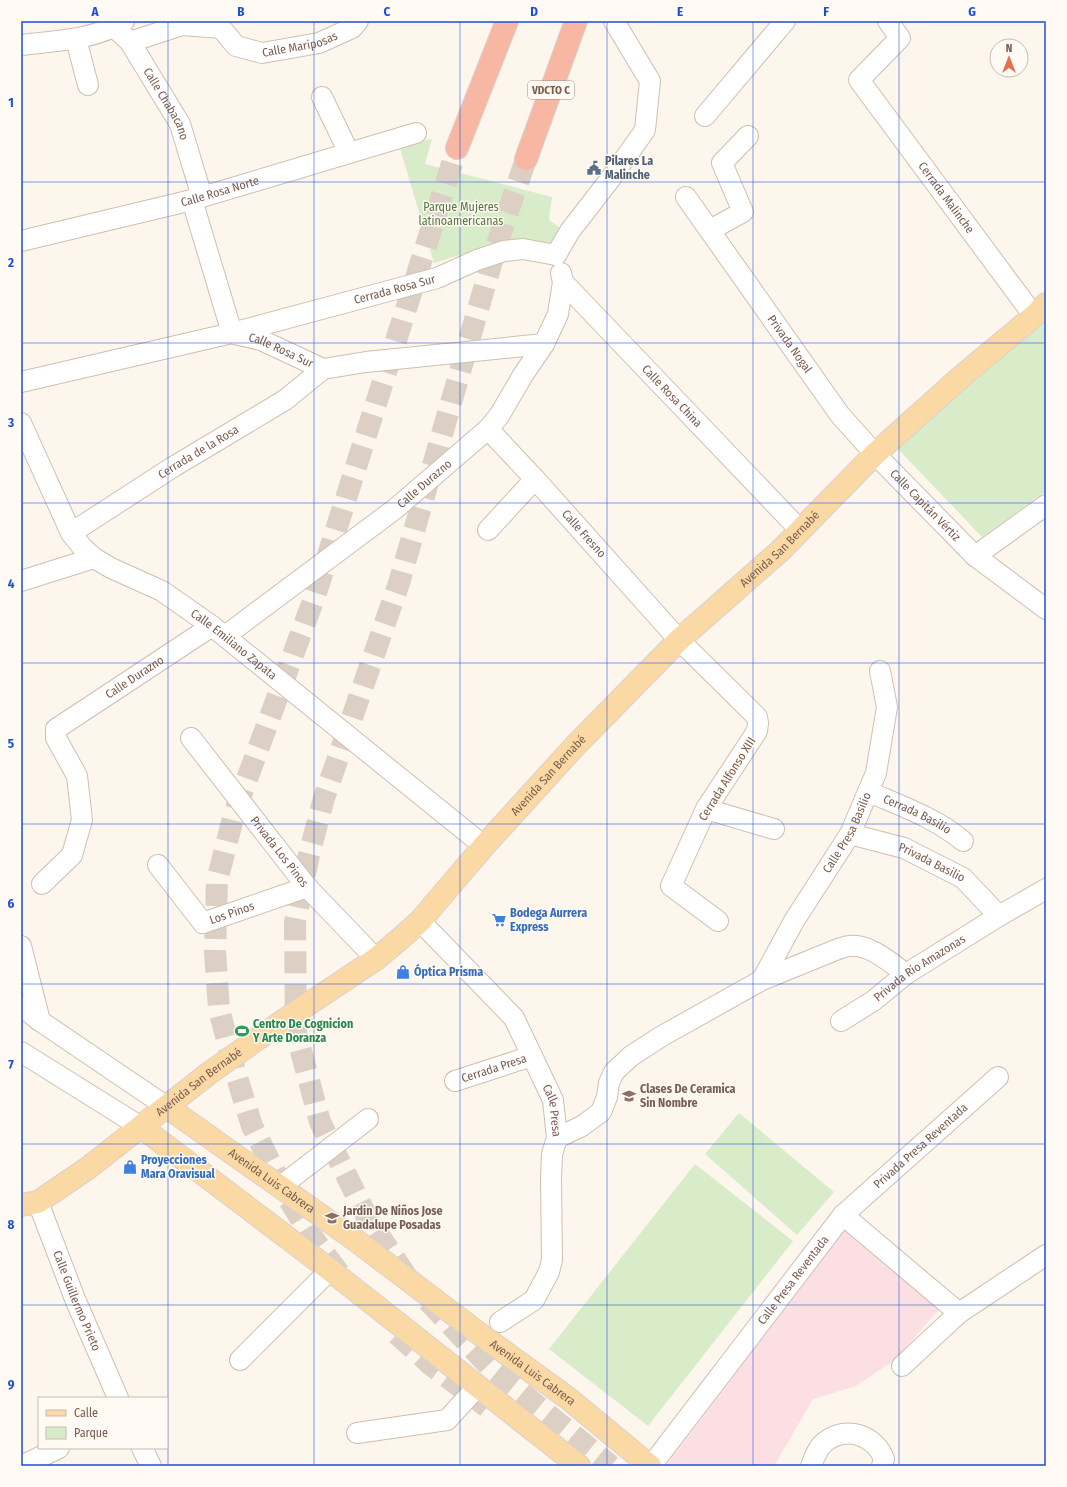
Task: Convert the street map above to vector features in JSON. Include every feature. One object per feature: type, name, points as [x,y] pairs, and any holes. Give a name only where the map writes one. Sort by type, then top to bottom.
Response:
[{"type":"highway","points":[[457,148],[507,21]]},
{"type":"highway","name":"VDCTO C","points":[[526,159],[576,21]]},
{"type":"main road","name":"Avenida San Bernabé","points":[[29,1204],[88,1168],[208,1074],[280,1023],[376,959],[420,921],[484,846],[574,747],[679,640],[780,551],[875,454],[962,376],[1040,310]]},
{"type":"main road","name":"Avenida Luis Cabrera","points":[[167,1107],[281,1186],[354,1239],[569,1399],[650,1466]]},
{"type":"main road","points":[[141,1127],[330,1270],[580,1466]]},
{"type":"street","name":"Calle Mariposas","points":[[130,42],[182,25],[221,28],[236,46],[262,53],[319,43],[352,28],[358,21]]},
{"type":"street","points":[[556,255],[570,231],[611,178],[645,130],[650,81],[614,21]]},
{"type":"street","points":[[705,116],[785,21]]},
{"type":"street","name":"Cerrada Malinche","points":[[888,21],[900,38],[859,80],[1040,310]]},
{"type":"street","name":"Calle Chabacano","points":[[117,23],[180,124],[197,198],[232,333]]},
{"type":"street","points":[[21,45],[76,39],[117,23]]},
{"type":"street","points":[[76,39],[88,85]]},
{"type":"street","points":[[322,97],[349,153]]},
{"type":"street","name":"Calle Rosa Norte","points":[[21,241],[197,198],[416,133]]},
{"type":"street","points":[[710,230],[743,212],[722,163],[748,136]]},
{"type":"street","name":"Privada Nogal","points":[[686,197],[840,415],[875,454]]},
{"type":"street","name":"Cerrada Rosa Sur","points":[[232,333],[437,278],[477,260],[504,252],[523,249],[556,255]]},
{"type":"street","name":"Calle Rosa China","points":[[556,255],[563,282],[800,530]]},
{"type":"street","name":"Calle Durazno","points":[[42,884],[72,855],[82,820],[77,776],[56,738],[56,729],[219,631],[395,509],[488,429],[499,416],[523,375],[544,344],[558,314],[563,282]]},
{"type":"street","name":"Calle Rosa Sur","points":[[21,382],[232,333],[261,340],[323,369],[366,362],[544,344]]},
{"type":"street","name":"Cerrada de la Rosa","points":[[71,533],[172,467],[285,400],[323,369]]},
{"type":"street","name":"Calle Emiliano Zapata","points":[[21,422],[71,533],[82,547],[94,558],[111,568],[162,591],[219,631],[484,846]]},
{"type":"street","name":"Calle Fresno","points":[[488,429],[535,478],[679,640]]},
{"type":"street","name":"Calle Capitán Vértiz","points":[[875,454],[975,556],[1046,609]]},
{"type":"street","points":[[488,530],[535,478]]},
{"type":"street","points":[[975,556],[1046,505]]},
{"type":"street","points":[[21,581],[94,558]]},
{"type":"street","name":"Cerrada Alfonso XIII","points":[[679,640],[757,717],[758,723],[757,730],[706,809],[671,886],[718,921]]},
{"type":"street","name":"Calle Presa Basilio","points":[[762,980],[794,921],[850,834],[876,774],[887,706],[880,671]]},
{"type":"street","name":"Privada Los Pinos","points":[[191,738],[307,887],[376,959]]},
{"type":"street","name":"Cerrada Basilio","points":[[868,792],[916,812],[949,829],[964,841]]},
{"type":"street","points":[[706,809],[774,829]]},
{"type":"street","name":"Privada Basilio","points":[[850,834],[904,848],[963,878],[999,916]]},
{"type":"street","name":"Los Pinos","points":[[158,865],[203,923],[307,887]]},
{"type":"street","name":"Privada Río Amazonas","points":[[841,1021],[873,1000],[906,974],[999,916],[1046,889]]},
{"type":"street","name":"Calle Presa","points":[[420,921],[514,1018],[553,1100],[557,1138],[552,1154],[552,1260],[549,1272],[534,1300],[500,1322]]},
{"type":"street","points":[[21,946],[40,1021]]},
{"type":"street","points":[[557,1138],[582,1126],[601,1112],[607,1097],[609,1082],[614,1072],[631,1056],[662,1036],[762,980],[838,949],[851,946],[866,949],[882,956],[906,974]]},
{"type":"street","name":"Avenida Luis Cabrera","points":[[21,1006],[40,1021],[167,1107]]},
{"type":"street","points":[[21,1052],[141,1127]]},
{"type":"street","name":"Cerrada Presa","points":[[455,1081],[532,1056]]},
{"type":"street","name":"Privada Presa Reventada","points":[[843,1215],[998,1076]]},
{"type":"street","points":[[281,1186],[368,1119]]},
{"type":"street","name":"Calle Guillermo Prieto","points":[[29,1204],[75,1299],[118,1397]]},
{"type":"street","points":[[843,1215],[959,1313]]},
{"type":"street","name":"Calle Presa Reventada","points":[[650,1466],[843,1215]]},
{"type":"street","points":[[902,1366],[959,1313],[1046,1255]]},
{"type":"street","points":[[240,1360],[330,1270]]},
{"type":"street","points":[[357,1433],[447,1420],[478,1386]]},
{"type":"street","points":[[810,1466],[824,1442],[838,1435],[857,1434],[869,1439],[880,1450],[884,1460],[882,1466]]},
{"type":"street","points":[[21,1466],[57,1449]]},
{"type":"street","points":[[142,1449],[151,1466]]},
{"type":"shaded area","points":[[845,1230],[939,1309],[896,1359],[856,1386],[813,1399],[774,1466],[666,1466]]},
{"type":"green space","name":"Parque Mujeres latinoamericanas","points":[[432,139],[425,164],[552,197],[549,220],[563,230],[555,249],[524,243],[460,255],[434,263],[399,145]]},
{"type":"green space","points":[[1046,316],[1046,491],[982,537],[898,449]]},
{"type":"green space","points":[[739,1113],[834,1192],[797,1235],[705,1154]]},
{"type":"green space","points":[[695,1164],[793,1241],[648,1426],[549,1349]]},
{"type":"tunnel","points":[[339,1273],[310,1234],[288,1198],[252,1126],[235,1071],[219,1009],[215,952],[217,881],[234,814],[316,593],[457,148]]},
{"type":"tunnel","points":[[407,1277],[367,1217],[320,1122],[296,1032],[295,922],[309,855],[324,798],[399,583],[496,247],[526,159]]},
{"type":"tunnel","points":[[428,1301],[490,1367],[611,1466]]},
{"type":"tunnel","points":[[397,1334],[431,1365],[487,1407]]},
{"type":"place","name":"Pilares La Malinche","points":[[594,168]]},
{"type":"place","name":"Bodega Aurrera Express","points":[[499,920]]},
{"type":"place","name":"Óptica Prisma","points":[[403,972]]},
{"type":"place","name":"Centro De Cognicion Y Arte Doranza","points":[[242,1031]]},
{"type":"place","name":"Clases De Ceramica Sin Nombre","points":[[629,1096]]},
{"type":"place","name":"Proyecciones Mara Oravisual","points":[[130,1167]]},
{"type":"place","name":"Jardin De Niños Jose Guadalupe Posadas","points":[[332,1218]]}]
